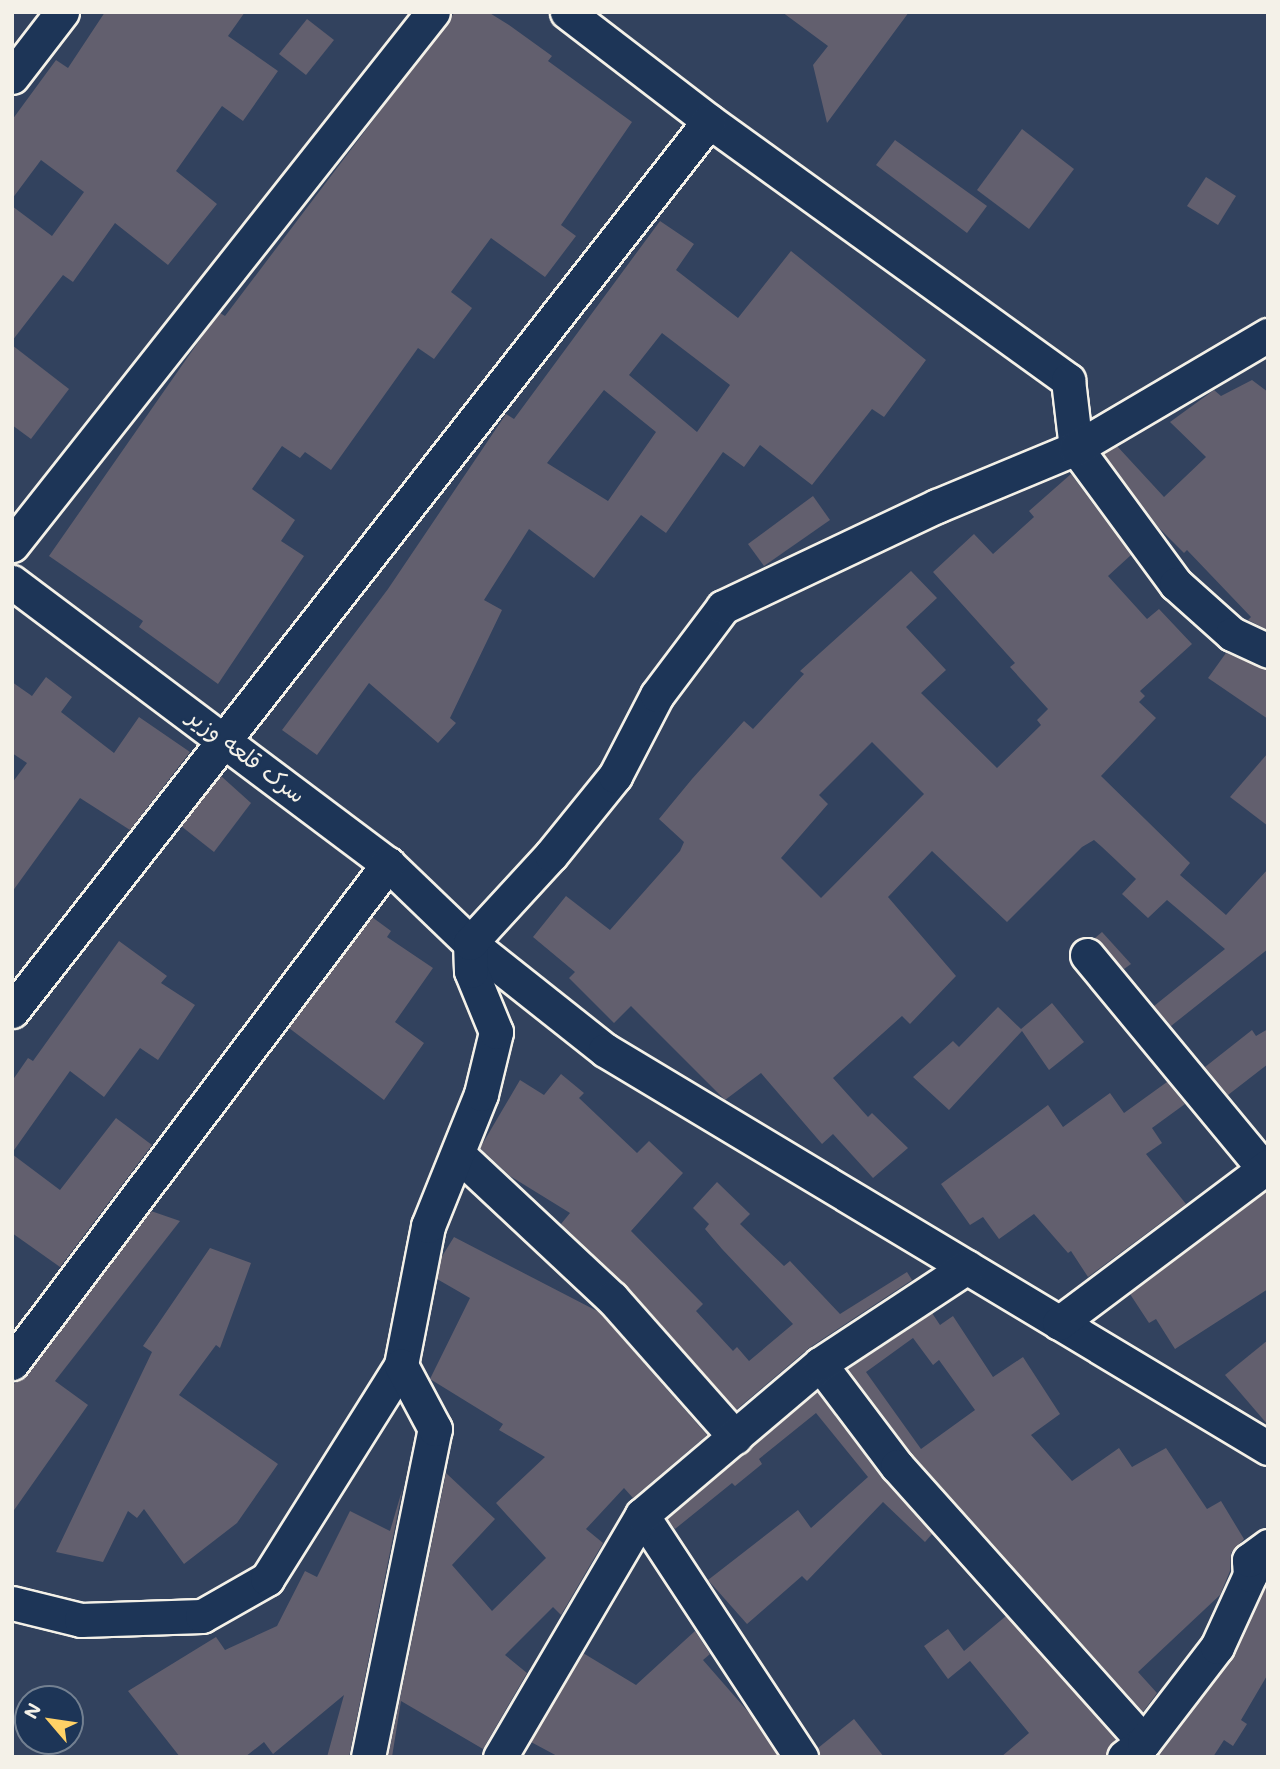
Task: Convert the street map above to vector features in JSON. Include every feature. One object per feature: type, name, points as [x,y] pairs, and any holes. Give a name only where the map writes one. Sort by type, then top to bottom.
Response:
[{"type":"street","points":[[12,77],[62,12]]},
{"type":"street","points":[[12,545],[433,12]]},
{"type":"street","points":[[567,12],[709,121],[1068,380],[1076,448],[1176,584],[1231,634],[1268,651]]},
{"type":"street","points":[[12,1012],[224,737],[709,121]]},
{"type":"street","points":[[12,1603],[81,1620],[202,1616],[267,1579],[401,1365],[428,1226],[459,1155],[481,1094],[496,1032],[471,971],[470,943],[551,855],[615,776],[657,695],[723,607],[937,506],[1076,448],[1268,334]]},
{"type":"street","name":"سرک قلعه وزیر","points":[[12,582],[224,737],[388,864],[470,943],[605,1050],[1268,1448]]},
{"type":"street","points":[[12,1363],[388,864]]},
{"type":"street","points":[[1059,1323],[1266,1167],[1087,955]]},
{"type":"street","points":[[459,1155],[612,1298],[735,1437]]},
{"type":"street","points":[[500,1757],[642,1515],[820,1364],[967,1268]]},
{"type":"street","points":[[820,1364],[897,1466],[1134,1750],[1217,1647],[1251,1575],[1249,1560],[1268,1546]]},
{"type":"street","points":[[368,1757],[435,1429],[401,1365]]},
{"type":"street","points":[[642,1515],[801,1757]]},
{"type":"building","points":[[105,12],[245,12],[228,36],[278,71],[243,121],[222,106],[176,171],[217,204],[168,265],[115,223],[73,282],[63,275],[12,341],[12,206],[52,236],[84,192],[41,160],[12,199],[12,120],[56,60],[68,68]]},
{"type":"building","points":[[455,12],[488,12],[509,25],[552,56],[548,61],[632,122],[561,225],[576,236],[545,277],[491,238],[451,292],[472,308],[434,359],[418,348],[331,470],[305,452],[300,458],[282,446],[252,489],[295,520],[281,541],[304,556],[218,684],[139,627],[143,621],[49,556],[208,328],[220,313],[225,316]]},
{"type":"building","points":[[782,12],[909,12],[827,123],[813,65],[828,46]]},
{"type":"building","points":[[307,19],[334,40],[306,75],[279,54]]},
{"type":"building","points":[[1022,129],[1074,169],[1029,229],[977,190]]},
{"type":"building","points":[[895,140],[987,206],[967,233],[876,165]]},
{"type":"building","points":[[1206,177],[1236,196],[1218,225],[1187,206]]},
{"type":"building","points":[[660,221],[694,244],[676,270],[738,318],[791,251],[926,360],[884,417],[872,409],[812,485],[760,445],[744,467],[723,452],[666,533],[641,515],[594,578],[529,529],[484,600],[502,610],[450,718],[456,723],[438,743],[369,683],[317,755],[282,730],[388,589],[506,414],[514,419]],"holes":[[[662,333],[730,385],[697,432],[629,375]],[[604,390],[656,432],[608,501],[547,463]]]},
{"type":"building","points":[[12,345],[69,389],[31,439],[12,425]]},
{"type":"building","points":[[1252,380],[1268,392],[1268,630],[1248,620],[1251,617],[1187,550],[1184,553],[1159,528],[1104,454],[1117,446],[1164,497],[1206,457],[1170,422],[1214,390],[1221,396]]},
{"type":"building","points":[[1071,474],[1131,555],[1108,576],[1147,619],[1159,609],[1192,644],[1140,691],[1145,696],[1139,702],[1156,718],[1101,776],[1190,863],[1180,875],[1226,915],[1268,869],[1268,949],[1171,1026],[1154,1006],[1225,949],[1167,900],[1148,918],[1122,894],[1136,879],[1094,840],[1082,847],[1007,922],[932,851],[888,897],[956,976],[910,1024],[902,1016],[833,1078],[868,1117],[872,1113],[908,1148],[873,1178],[833,1134],[822,1144],[761,1073],[725,1100],[631,1006],[614,1023],[569,978],[575,972],[533,937],[566,896],[610,930],[680,851],[684,842],[659,819],[692,779],[744,721],[753,729],[804,674],[800,671],[911,571],[937,598],[906,627],[946,670],[921,693],[997,768],[1041,725],[1037,720],[1048,709],[1010,667],[1015,663],[933,572],[974,534],[993,554],[1034,517],[1029,511]],"holes":[[[872,742],[924,794],[821,898],[781,858],[828,804],[819,795]]]},
{"type":"building","points":[[813,496],[830,520],[764,566],[748,544]]},
{"type":"building","points":[[1226,653],[1268,670],[1268,719],[1208,678]]},
{"type":"building","points":[[46,677],[72,697],[61,712],[114,753],[139,717],[190,752],[130,830],[80,798],[12,892],[12,783],[27,763],[12,753],[12,682],[32,696]]},
{"type":"building","points":[[1268,753],[1268,826],[1230,797]]},
{"type":"building","points":[[221,776],[251,803],[214,852],[181,826]]},
{"type":"building","points":[[372,917],[391,931],[387,937],[433,968],[395,1022],[424,1043],[384,1100],[289,1028]]},
{"type":"building","points":[[1102,932],[1131,964],[1124,969],[1095,938]]},
{"type":"building","points":[[119,941],[167,976],[161,983],[195,1005],[158,1060],[140,1048],[104,1097],[70,1071],[12,1153],[12,1081],[28,1058],[33,1061]]},
{"type":"building","points":[[1052,1003],[1084,1042],[1049,1070],[1022,1031],[949,1110],[913,1077],[953,1041],[959,1047],[998,1007],[1021,1029]]},
{"type":"building","points":[[1268,1029],[1268,1064],[1228,1095],[1205,1067],[1252,1030],[1256,1036]]},
{"type":"building","points":[[561,1074],[584,1093],[579,1098],[637,1153],[649,1141],[683,1173],[631,1231],[703,1304],[696,1311],[733,1351],[737,1347],[749,1361],[793,1324],[722,1249],[705,1229],[709,1224],[693,1208],[717,1182],[750,1214],[740,1224],[784,1266],[790,1261],[840,1314],[907,1272],[912,1280],[809,1348],[736,1410],[626,1285],[561,1224],[570,1213],[510,1176],[480,1148],[520,1080],[544,1095]]},
{"type":"building","points":[[1167,1082],[1185,1104],[1152,1128],[1162,1143],[1146,1154],[1186,1204],[1088,1277],[1071,1251],[1068,1253],[1034,1214],[999,1239],[983,1217],[970,1225],[941,1184],[1048,1105],[1063,1127],[1110,1093],[1124,1113]]},
{"type":"building","points":[[116,1118],[152,1145],[60,1267],[12,1233],[12,1154],[60,1190]]},
{"type":"building","points":[[1266,1191],[1268,1289],[1175,1349],[1156,1319],[1149,1323],[1130,1294]]},
{"type":"building","points":[[151,1211],[180,1221],[55,1381],[88,1405],[12,1513],[12,1385],[27,1375]]},
{"type":"building","points":[[454,1237],[599,1312],[707,1435],[633,1498],[624,1488],[586,1529],[603,1543],[561,1615],[553,1607],[505,1655],[527,1673],[483,1749],[401,1701],[392,1757],[388,1757],[446,1473],[495,1519],[452,1565],[492,1611],[546,1558],[496,1503],[545,1457],[499,1430],[503,1424],[430,1379],[470,1298],[437,1279],[441,1258]]},
{"type":"building","points":[[210,1248],[251,1263],[220,1348],[216,1345],[179,1395],[278,1464],[237,1523],[184,1564],[144,1509],[137,1518],[128,1511],[103,1562],[56,1552],[152,1352],[143,1346]]},
{"type":"building","points":[[932,1313],[940,1325],[953,1316],[993,1377],[1023,1357],[1060,1414],[1031,1435],[1072,1481],[1119,1448],[1132,1467],[1166,1448],[1207,1509],[1221,1501],[1244,1539],[1231,1553],[1230,1571],[1220,1595],[1138,1672],[1157,1693],[1143,1712],[912,1454],[848,1369]],"holes":[[[913,1338],[933,1365],[939,1360],[975,1410],[921,1449],[866,1372]]]},
{"type":"building","points":[[1268,1340],[1268,1425],[1225,1375]]},
{"type":"building","points":[[817,1392],[882,1478],[932,1534],[925,1542],[883,1502],[807,1581],[802,1576],[747,1624],[708,1580],[798,1510],[811,1528],[868,1477],[816,1413],[759,1459],[762,1464],[735,1486],[732,1483],[675,1529],[667,1519]]},
{"type":"building","points":[[403,1487],[349,1757],[327,1757],[344,1695],[273,1754],[264,1742],[245,1757],[180,1757],[128,1691],[216,1637],[225,1650],[277,1626],[305,1571],[317,1577],[350,1511],[390,1531]]},
{"type":"building","points":[[1268,1582],[1268,1674],[1241,1720],[1247,1724],[1233,1746],[1224,1740],[1213,1757],[1156,1757],[1232,1658]]},
{"type":"building","points":[[1006,1616],[1116,1739],[1105,1757],[1001,1757],[1029,1733],[970,1661],[948,1679],[924,1646],[948,1629],[964,1651]]},
{"type":"building","points":[[695,1631],[710,1654],[703,1660],[751,1715],[778,1757],[559,1757],[531,1742],[583,1653],[636,1685]]},
{"type":"building","points":[[854,1719],[884,1757],[820,1757],[818,1748]]}]
